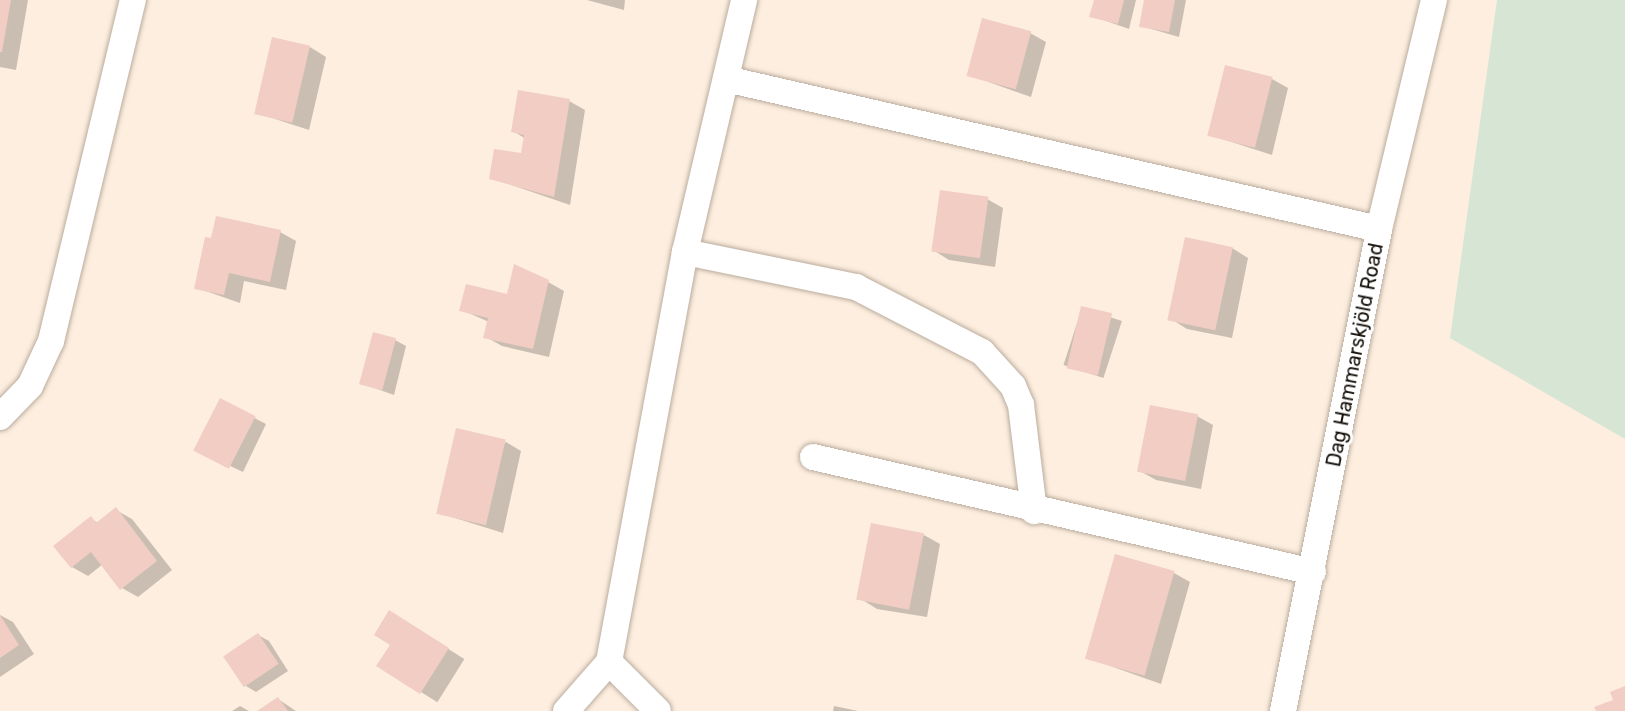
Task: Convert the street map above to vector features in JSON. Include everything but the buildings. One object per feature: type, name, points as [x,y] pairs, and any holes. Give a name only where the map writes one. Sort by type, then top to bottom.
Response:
[{"type":"street","points":[[0,417],[30,386],[51,341],[133,0]]},
{"type":"street","points":[[566,711],[609,662],[685,252],[744,0]]},
{"type":"street","name":"Dag Hammarskjöld Road","points":[[1283,711],[1379,229],[1434,0]]},
{"type":"street","points":[[726,79],[1379,229]]},
{"type":"street","points":[[685,252],[856,287],[982,352],[1013,386],[1021,405],[1034,511]]},
{"type":"street","points":[[813,457],[1034,511],[1313,572]]},
{"type":"street","points":[[609,662],[658,711]]},
{"type":"green space","points":[[1497,0],[1625,0],[1625,439],[1450,338]]}]
